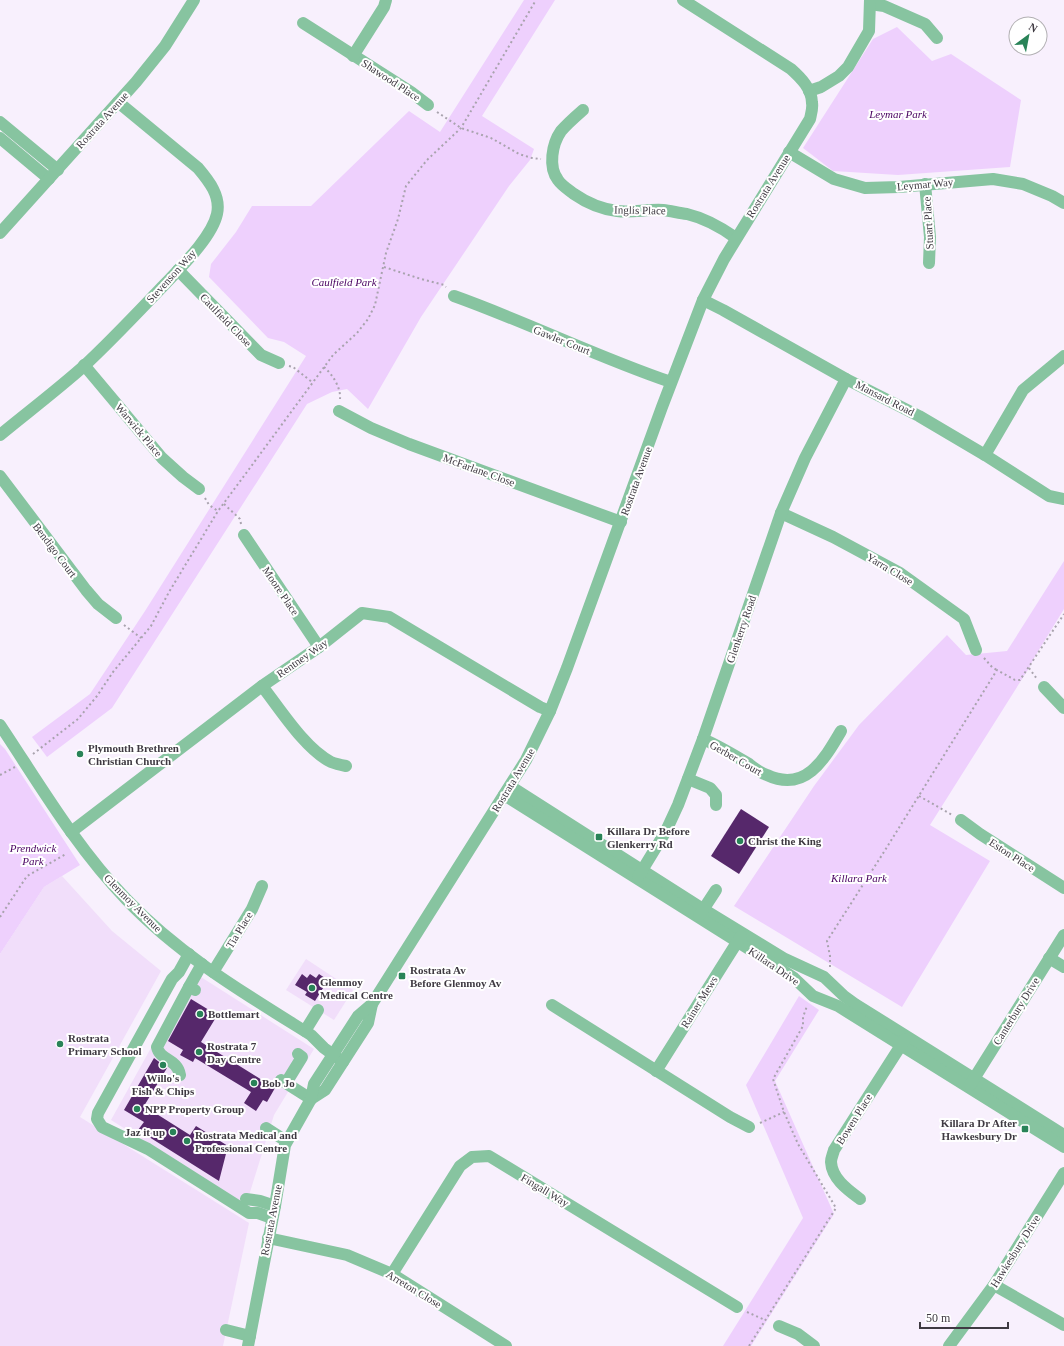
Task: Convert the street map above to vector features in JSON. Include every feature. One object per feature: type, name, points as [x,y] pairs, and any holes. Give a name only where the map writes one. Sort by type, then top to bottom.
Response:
[{"type":"street","name":"Rostrata Avenue","points":[[0,233],[136,82],[165,46],[194,0]]},
{"type":"street","name":"Shawood Place","points":[[353,56],[384,6],[386,0]]},
{"type":"street","name":"Rostrata Avenue","points":[[249,1341],[286,1141],[311,1099],[314,1084],[358,1016],[372,1004],[526,760],[550,711],[621,522],[671,382],[703,300],[736,238],[810,119],[812,103],[809,91],[802,78],[791,69],[683,0]]},
{"type":"street","points":[[809,91],[821,87],[839,76],[848,67],[869,31],[870,2],[884,6],[925,24],[938,38]]},
{"type":"street","name":"Shawood Place","points":[[303,23],[411,92],[428,105]]},
{"type":"street","name":"Stevenson Way","points":[[0,435],[84,365],[178,270],[205,238],[213,226],[217,213],[217,201],[213,188],[198,168],[118,102]]},
{"type":"street","name":"Inglis Place","points":[[583,110],[560,132],[554,146],[552,160],[553,169],[557,179],[563,186],[582,199],[599,207],[617,211],[662,210],[687,214],[722,228],[736,238]]},
{"type":"street","points":[[0,122],[58,170]]},
{"type":"street","points":[[0,138],[50,179]]},
{"type":"street","name":"Leymar Way","points":[[789,152],[834,179],[865,188],[899,187],[993,179],[1023,184],[1052,196],[1064,203]]},
{"type":"street","name":"Stuart Place","points":[[925,184],[930,237],[929,263]]},
{"type":"street","name":"Caulfield Close","points":[[178,270],[261,355],[278,364]]},
{"type":"street","name":"Gawler Court","points":[[454,296],[480,305],[572,344],[671,382]]},
{"type":"street","name":"Mansard Road","points":[[703,300],[846,379],[919,416],[985,455],[1049,496],[1064,499]]},
{"type":"street","points":[[985,455],[1023,390],[1064,356]]},
{"type":"street","name":"Warwick Place","points":[[84,365],[162,458],[183,477],[200,489]]},
{"type":"street","name":"Glenkerry Road","points":[[640,874],[666,831],[688,779],[781,513],[805,458],[846,379]]},
{"type":"street","name":"McFarlane Close","points":[[339,411],[370,428],[410,444],[621,522]]},
{"type":"street","name":"Bendigo Court","points":[[0,476],[86,590],[98,604],[116,618]]},
{"type":"street","name":"Yarra Close","points":[[781,513],[833,537],[900,573],[964,619],[976,650]]},
{"type":"street","name":"Moore Place","points":[[244,535],[319,647]]},
{"type":"street","name":"Rentney Way","points":[[71,832],[262,686],[319,647],[362,613],[389,617],[540,707],[550,711]]},
{"type":"street","points":[[262,686],[314,750],[331,761],[346,766]]},
{"type":"street","points":[[1044,688],[1064,708]]},
{"type":"street","name":"Glenmoy Avenue","points":[[0,725],[71,832],[99,869],[127,900],[156,928],[213,972],[346,1057]]},
{"type":"street","name":"Gerber Court","points":[[703,739],[726,750],[766,775],[784,780],[802,778],[815,768],[828,752],[841,731]]},
{"type":"street","points":[[688,779],[710,788],[716,795],[716,805]]},
{"type":"street","name":"Killara Drive","points":[[507,791],[740,937],[824,977],[844,996],[904,1040],[971,1083],[1064,1147]]},
{"type":"street","name":"Eston Place","points":[[961,820],[980,834],[1064,888]]},
{"type":"street","name":"Tia Place","points":[[213,972],[252,909],[262,886]]},
{"type":"street","points":[[700,913],[716,890]]},
{"type":"street","name":"Canterbury Drive","points":[[971,1083],[1064,935]]},
{"type":"street","name":"Killara Drive","points":[[740,937],[794,978],[813,996],[838,1006],[904,1040]]},
{"type":"street","name":"Rainer Mews","points":[[656,1071],[740,937]]},
{"type":"street","points":[[189,954],[179,972],[172,979],[97,1115],[97,1119],[102,1126],[148,1149],[156,1160],[249,1213],[274,1212]]},
{"type":"street","points":[[1049,958],[1064,967]]},
{"type":"street","points":[[180,1075],[179,1068],[173,1062],[161,1055],[158,1047],[192,988],[202,964]]},
{"type":"street","name":"Rostrata Avenue","points":[[311,1099],[325,1090],[368,1023],[372,1004]]},
{"type":"street","points":[[552,1005],[730,1117],[750,1127]]},
{"type":"street","points":[[308,1033],[318,1010]]},
{"type":"street","name":"Bowen Place","points":[[860,1199],[845,1188],[833,1173],[831,1162],[834,1150],[904,1040]]},
{"type":"street","points":[[298,1054],[302,1056],[284,1081],[311,1099]]},
{"type":"street","name":"Killara Drive","points":[[971,1083],[1064,1135]]},
{"type":"street","points":[[266,1128],[286,1141]]},
{"type":"street","name":"Fingall Way","points":[[392,1274],[460,1166],[472,1157],[489,1156],[737,1307]]},
{"type":"street","name":"Hawkesbury Drive","points":[[949,1346],[994,1285],[1064,1173]]},
{"type":"street","points":[[246,1199],[260,1201],[274,1212]]},
{"type":"street","name":"Arreton Close","points":[[268,1238],[347,1255],[392,1274],[506,1346]]},
{"type":"street","points":[[994,1285],[1064,1325]]},
{"type":"street","points":[[779,1326],[798,1334],[814,1346]]},
{"type":"street","points":[[226,1330],[249,1341]]},
{"type":"path","points":[[33,754],[78,718],[97,696],[113,672],[151,626],[166,597],[218,512],[312,382],[338,350],[368,319],[374,305],[386,253],[398,219],[406,186],[427,160],[461,128],[536,0]]},
{"type":"path","points":[[428,105],[461,128],[491,138],[525,156],[552,160]]},
{"type":"path","points":[[384,267],[421,280],[444,285],[454,296]]},
{"type":"path","points":[[278,364],[293,367],[312,382]]},
{"type":"path","points":[[324,367],[334,379],[340,396],[339,411]]},
{"type":"path","points":[[200,489],[209,505],[218,512]]},
{"type":"path","points":[[224,504],[240,519],[244,535]]},
{"type":"path","points":[[976,650],[992,667],[1016,680],[1020,680],[1064,614]]},
{"type":"path","points":[[116,618],[141,638]]},
{"type":"path","points":[[828,970],[830,967],[830,959],[826,941],[882,855],[997,670]]},
{"type":"path","points":[[0,774],[16,767]]},
{"type":"path","points":[[919,796],[961,820]]},
{"type":"path","points":[[0,917],[27,876],[66,854]]},
{"type":"path","points":[[749,1346],[836,1208],[798,1144],[784,1112],[773,1079],[803,1026],[802,1017],[807,1005]]},
{"type":"path","points":[[750,1127],[784,1112]]},
{"type":"path","points":[[737,1307],[766,1320]]},
{"type":"shaded area","name":"Rostrata Primary School","points":[[62,876],[112,931],[161,971],[80,1117],[249,1223],[223,1346],[0,1346],[0,954],[44,887]]},
{"type":"shaded area","points":[[306,959],[353,990],[334,1020],[286,990]]},
{"type":"shaded area","points":[[193,972],[314,1049],[274,1115],[246,1205],[111,1120]]},
{"type":"green space","name":"Caulfield Park","points":[[524,0],[555,0],[482,116],[534,149],[530,160],[509,186],[421,317],[368,409],[347,389],[332,392],[307,404],[112,708],[47,757],[32,737],[90,694],[145,611],[306,356],[284,342],[268,338],[209,277],[211,264],[236,232],[252,206],[311,206],[409,111],[440,132]]},
{"type":"green space","name":"Leymar Park","points":[[897,27],[932,61],[951,54],[1021,100],[1010,167],[898,175],[833,171],[803,148],[873,39]]},
{"type":"green space","name":"Killara Park","points":[[1064,561],[1064,609],[1029,668],[930,825],[990,861],[902,1007],[734,906],[814,786],[859,725],[947,635],[966,655],[1007,651]]},
{"type":"green space","name":"Prendwick Park","points":[[0,744],[5,749],[80,865],[44,887],[0,954]]},
{"type":"green space","points":[[799,996],[819,1010],[775,1081],[834,1214],[751,1346],[723,1346],[803,1218],[746,1085]]},
{"type":"building","name":"Christ the King","points":[[741,809],[769,827],[739,874],[711,856]]},
{"type":"building","name":"Glenmoy Medical Centre","points":[[302,974],[307,978],[310,974],[316,978],[319,974],[328,980],[315,1001],[305,995],[307,992],[295,985]]},
{"type":"building","name":"Rostrata 7 Day Centre","points":[[191,999],[209,1010],[206,1014],[215,1019],[201,1042],[275,1088],[267,1102],[263,1100],[256,1111],[244,1103],[251,1092],[195,1058],[193,1062],[180,1055],[183,1050],[168,1041]]},
{"type":"building","name":"Rostrata Medical and Professional Centre","points":[[154,1058],[167,1068],[144,1106],[190,1135],[196,1126],[228,1146],[219,1181],[138,1130],[144,1122],[124,1110]]},
{"type":"place","name":"Plymouth Brethren Christian Church","points":[[80,754]]},
{"type":"place","name":"Killara Dr Before Glenkerry Rd","points":[[599,837]]},
{"type":"place","name":"Christ the King","points":[[740,841]]},
{"type":"place","name":"Rostrata Av Before Glenmoy Av","points":[[402,976]]},
{"type":"place","name":"Glenmoy Medical Centre","points":[[312,988]]},
{"type":"place","name":"Bottlemart","points":[[200,1014]]},
{"type":"place","name":"Rostrata Primary School","points":[[60,1044]]},
{"type":"place","name":"Rostrata 7 Day Centre","points":[[199,1052]]},
{"type":"place","name":"Willo's Fish & Chips","points":[[163,1065]]},
{"type":"place","name":"Bob Jo","points":[[254,1083]]},
{"type":"place","name":"NPP Property Group","points":[[137,1109]]},
{"type":"place","name":"Killara Dr After Hawkesbury Dr","points":[[1025,1129]]},
{"type":"place","name":"Jaz it up","points":[[173,1132]]},
{"type":"place","name":"Rostrata Medical and Professional Centre","points":[[187,1141]]}]
